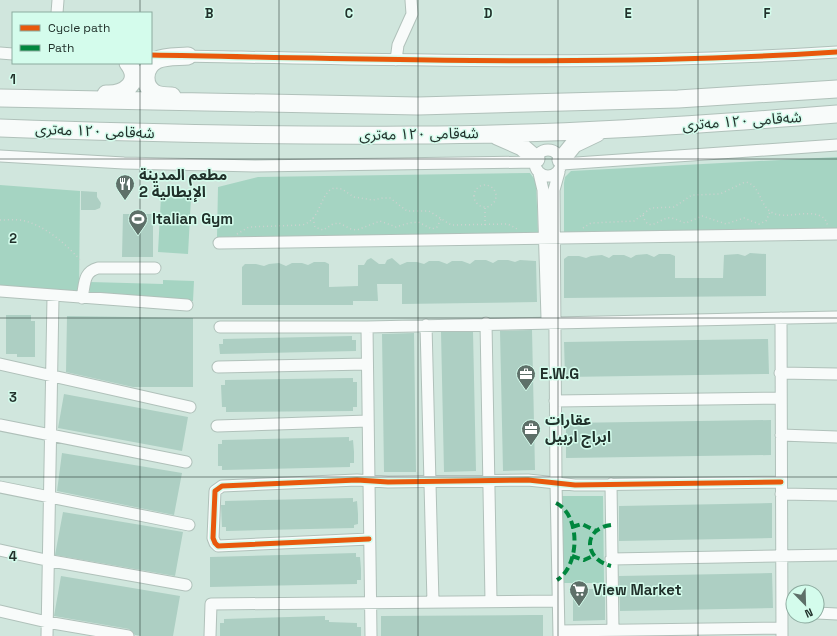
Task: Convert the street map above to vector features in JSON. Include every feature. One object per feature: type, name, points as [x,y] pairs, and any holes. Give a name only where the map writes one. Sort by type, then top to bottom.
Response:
[{"type":"highway","points":[[152,64],[158,59],[188,56]]},
{"type":"highway","points":[[137,67],[151,64]]},
{"type":"highway","points":[[39,98],[75,93],[120,94],[126,91],[131,84],[137,67]]},
{"type":"highway","points":[[137,67],[146,79],[149,87],[160,95],[186,96],[230,104]]},
{"type":"highway","name":"شەقامی ١٢٠ مەتری","points":[[0,98],[230,104],[418,106],[678,98],[837,89]]},
{"type":"highway","name":"شەقامی ١٢٠ مەتری","points":[[0,128],[184,134],[492,134],[605,130],[837,114]]},
{"type":"highway","points":[[561,165],[574,144],[605,130]]},
{"type":"highway","points":[[492,134],[522,147],[537,165]]},
{"type":"street","points":[[57,12],[58,0]]},
{"type":"street","points":[[396,60],[398,45],[412,14],[412,0]]},
{"type":"street","points":[[152,55],[503,61],[749,57],[837,52]]},
{"type":"street","points":[[0,53],[12,54]]},
{"type":"street","points":[[0,156],[124,163],[255,166],[537,165],[548,177],[561,165],[837,145]]},
{"type":"street","points":[[549,238],[554,185],[561,165],[557,153],[549,150],[540,153],[537,165],[543,190],[549,238],[554,601],[556,634],[613,630],[782,632],[781,318]]},
{"type":"street","points":[[220,243],[833,234]]},
{"type":"street","points":[[82,298],[87,273],[91,270],[98,268],[155,268]]},
{"type":"street","points":[[0,291],[53,297],[187,305]]},
{"type":"street","points":[[47,636],[48,498],[53,297]]},
{"type":"street","points":[[220,327],[367,327],[486,323],[837,317]]},
{"type":"street","points":[[551,322],[555,401],[552,482]]},
{"type":"street","points":[[486,323],[491,601]]},
{"type":"street","points":[[426,325],[433,602]]},
{"type":"street","points":[[367,327],[371,636]]},
{"type":"street","points":[[0,364],[190,407]]},
{"type":"street","points":[[218,367],[367,364]]},
{"type":"street","points":[[780,373],[837,374]]},
{"type":"street","points":[[555,401],[781,398]]},
{"type":"street","points":[[217,426],[368,421]]},
{"type":"street","points":[[0,425],[186,462]]},
{"type":"street","points":[[781,435],[837,437]]},
{"type":"street","points":[[370,539],[221,546],[215,543],[213,538],[214,494],[219,487],[352,480],[488,480],[552,482],[575,485],[781,482]]},
{"type":"street","points":[[611,484],[613,630]]},
{"type":"street","points":[[0,488],[189,525]]},
{"type":"street","points":[[781,494],[837,495]]},
{"type":"street","points":[[0,550],[186,585]]},
{"type":"street","points":[[611,559],[837,554]]},
{"type":"street","points":[[210,636],[211,604],[554,601]]},
{"type":"street","points":[[0,611],[47,622],[128,636]]},
{"type":"street","points":[[825,613],[837,614]]},
{"type":"path","points":[[581,238],[583,228],[588,224],[631,222],[638,220],[651,208],[674,207],[692,195],[720,194],[745,182],[754,187],[764,206],[770,212],[778,215],[820,215],[827,221],[833,234]]},
{"type":"path","points":[[485,185],[494,189],[496,196],[494,202],[484,207],[476,202],[474,196],[478,187],[485,185]]},
{"type":"path","points":[[232,243],[239,232],[246,228],[302,225],[309,222],[321,206],[327,192],[334,188],[342,189],[354,197],[373,200],[386,198],[407,211],[429,211],[451,225],[512,225],[517,230],[520,239]]},
{"type":"path","points":[[484,207],[484,225]]},
{"type":"path","points":[[642,215],[646,222],[651,225],[657,224],[667,218],[686,223],[702,216],[723,224],[729,224],[744,218],[760,224],[766,221],[770,212]]},
{"type":"path","points":[[313,218],[315,227],[323,230],[333,224],[339,223],[351,229],[357,230],[380,221],[396,226],[418,222],[432,228],[437,227],[441,218]]},
{"type":"path","points":[[0,220],[25,221],[38,227],[58,238],[81,261]]},
{"type":"green space","points":[[837,157],[837,228],[564,233],[564,183],[565,177],[571,171]]},
{"type":"green space","points":[[530,173],[536,181],[538,233],[217,237],[218,187],[258,177]]},
{"type":"green space","points":[[0,185],[80,191],[79,294],[21,290],[0,285]]},
{"type":"green space","points":[[161,196],[191,198],[188,254],[158,252]]},
{"type":"green space","points":[[163,280],[194,281],[193,301],[90,298],[90,282],[163,284]]},
{"type":"green space","points":[[562,496],[603,496],[604,583],[563,583]]},
{"type":"building","points":[[81,191],[97,192],[97,197],[101,203],[100,208],[95,210],[81,210]]},
{"type":"building","name":"Italian Gym","points":[[123,214],[153,214],[153,257],[122,257]]},
{"type":"building","points":[[750,253],[766,254],[766,296],[564,298],[564,259],[568,256],[579,256],[586,258],[602,255],[609,258],[613,255],[624,255],[631,258],[636,255],[647,254],[654,257],[659,254],[670,254],[675,256],[675,278],[723,278],[724,255],[738,254],[745,256]]},
{"type":"building","points":[[371,258],[379,264],[385,264],[387,260],[392,258],[400,265],[407,262],[424,264],[429,261],[439,261],[447,264],[452,261],[462,261],[470,264],[475,260],[486,260],[493,263],[498,260],[515,262],[520,260],[536,261],[537,302],[402,304],[402,284],[377,284],[378,301],[353,301],[353,305],[242,305],[242,267],[245,264],[264,266],[279,263],[286,266],[292,263],[302,263],[308,265],[314,262],[325,262],[329,264],[329,287],[358,286],[358,265],[364,265],[367,260]]},
{"type":"building","points":[[6,315],[31,315],[31,321],[35,321],[35,357],[17,357],[17,354],[6,354]]},
{"type":"building","points":[[67,316],[193,318],[193,387],[133,387],[66,372]]},
{"type":"building","points":[[532,330],[535,470],[503,471],[500,331]]},
{"type":"building","points":[[441,332],[473,332],[476,471],[444,472]]},
{"type":"building","points":[[414,333],[416,472],[384,472],[382,334]]},
{"type":"building","points":[[352,336],[352,340],[356,340],[356,351],[220,354],[219,344],[223,344],[223,339]]},
{"type":"building","points":[[768,339],[769,374],[565,377],[564,342]]},
{"type":"building","points":[[353,378],[353,382],[357,382],[357,407],[353,407],[353,411],[226,412],[226,407],[222,407],[221,385],[225,385],[225,380]]},
{"type":"building","points":[[64,394],[188,417],[182,451],[58,428]]},
{"type":"building","points":[[771,420],[771,455],[566,458],[566,423]]},
{"type":"building","points":[[349,437],[349,441],[353,440],[354,452],[354,463],[350,463],[350,467],[222,470],[222,466],[218,466],[218,444],[222,444],[222,440]]},
{"type":"building","points":[[62,453],[182,473],[174,515],[57,491]]},
{"type":"building","points":[[353,498],[353,502],[357,501],[358,514],[358,524],[354,525],[354,528],[226,531],[226,527],[222,527],[221,505],[225,505],[225,501]]},
{"type":"building","points":[[772,503],[772,538],[619,541],[619,506]]},
{"type":"building","points":[[63,512],[183,532],[175,576],[55,555]]},
{"type":"building","points":[[356,553],[356,557],[360,557],[361,569],[361,580],[357,580],[357,584],[210,587],[210,557]]},
{"type":"building","points":[[772,573],[773,608],[620,611],[619,576]]},
{"type":"building","points":[[61,576],[180,596],[173,636],[135,635],[129,629],[54,616]]},
{"type":"building","points":[[573,589],[605,589],[605,620],[573,621]]},
{"type":"building","points":[[543,615],[543,636],[381,636],[381,616]]},
{"type":"building","points":[[325,616],[325,620],[329,620],[329,622],[357,623],[357,627],[361,627],[361,636],[220,636],[220,623],[224,623],[224,619]]},
{"type":"marked path","points":[[556,503],[564,509],[570,518],[574,541],[570,564],[565,573],[557,580]]},
{"type":"marked path","points":[[572,527],[582,524],[596,531]]},
{"type":"marked path","points":[[611,525],[595,532],[591,538],[590,544],[591,551],[596,557],[602,562],[611,566]]},
{"type":"marked path","points":[[572,556],[584,560],[593,556]]},
{"type":"cycle path","points":[[152,55],[409,60],[580,61],[751,57],[837,52]]},
{"type":"cycle path","points":[[369,539],[218,546],[213,538],[215,491],[222,486],[357,480],[388,482],[528,480],[575,485],[781,482]]},
{"type":"place","name":"مطعم المدينة الإيطالية 2","points":[[125,201]]},
{"type":"place","name":"Italian Gym","points":[[138,236]]},
{"type":"place","name":"E.W.G","points":[[526,391]]},
{"type":"place","name":"عقارات ابراج اربیل","points":[[531,446]]},
{"type":"place","name":"View Market","points":[[579,607]]}]
